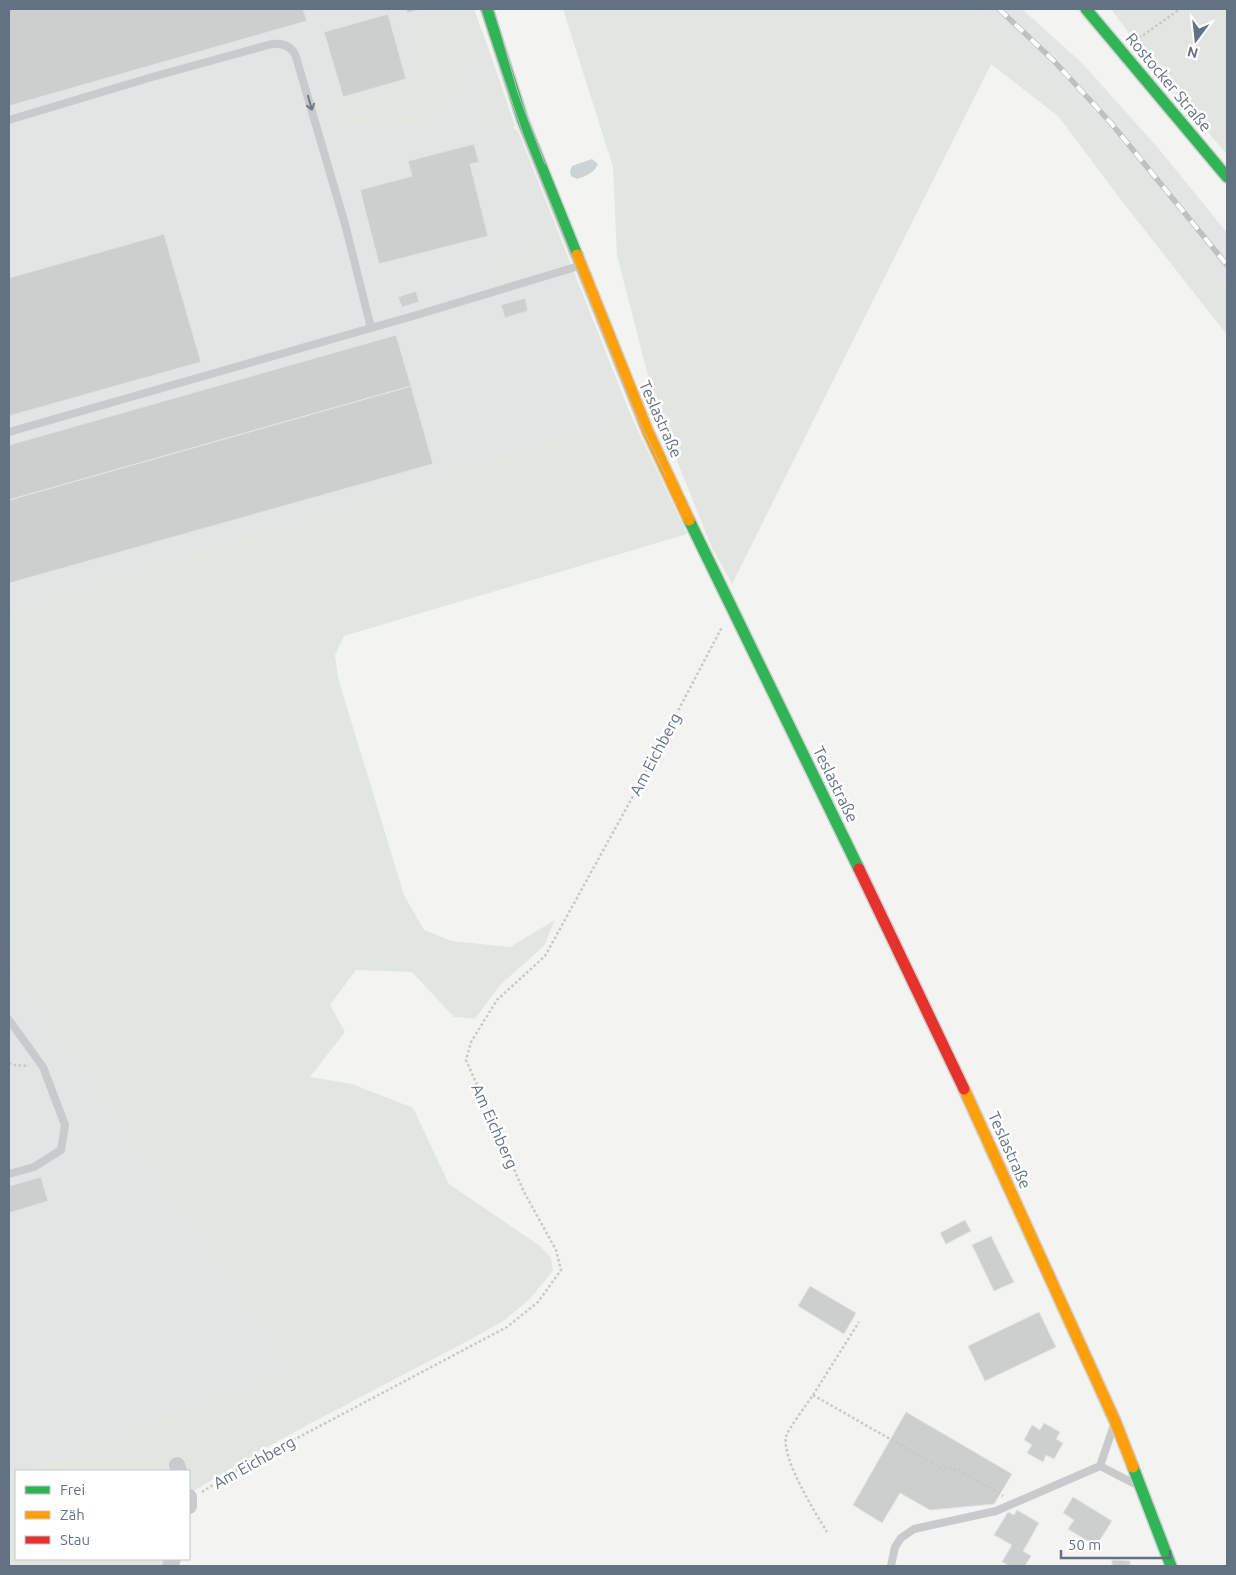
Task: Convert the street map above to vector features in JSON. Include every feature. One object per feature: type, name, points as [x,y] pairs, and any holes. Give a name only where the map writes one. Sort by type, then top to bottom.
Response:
[{"type":"street","name":"Teslastraße","points":[[487,9],[520,114],[648,432],[963,1087],[1115,1421],[1171,1566]]},
{"type":"street","name":"Rostocker Straße","points":[[1086,9],[1227,176]]},
{"type":"lane","points":[[9,120],[152,77],[272,44],[286,45],[293,50],[296,57],[332,177],[372,328]]},
{"type":"lane","points":[[9,432],[581,266]]},
{"type":"lane","points":[[9,1020],[42,1067],[65,1125],[60,1150],[34,1167],[9,1174]]},
{"type":"lane","points":[[891,1566],[895,1547],[901,1538],[914,1529],[996,1511],[1100,1466],[1115,1421]]},
{"type":"lane","points":[[1100,1466],[1142,1487]]},
{"type":"path","points":[[1122,51],[1180,9]]},
{"type":"path","name":"Am Eichberg","points":[[190,1500],[233,1472],[507,1327],[538,1302],[561,1270],[556,1250],[524,1192],[466,1060],[471,1042],[497,1000],[545,956],[638,788],[732,609]]},
{"type":"path","points":[[9,1063],[14,1066],[42,1067]]},
{"type":"path","points":[[827,1532],[797,1478],[788,1456],[786,1437],[859,1322]]},
{"type":"path","points":[[813,1395],[939,1468],[959,1470],[1016,1502]]},
{"type":"shaded area","points":[[9,9],[474,9],[495,67],[488,73],[478,100],[467,115],[518,131],[632,418],[9,615]]},
{"type":"shaded area","points":[[457,9],[472,9],[473,38],[471,51],[468,64],[456,89],[437,111],[411,21]]},
{"type":"shaded area","points":[[563,9],[971,9],[1006,36],[1074,101],[1227,288],[1227,335],[1121,200],[1059,117],[991,64],[732,584],[712,548],[657,411],[617,255],[613,167]]},
{"type":"shaded area","points":[[971,9],[1022,9],[1082,63],[1159,149],[1227,233],[1227,288],[1133,171],[1006,36]]},
{"type":"shaded area","points":[[1111,9],[1227,9],[1227,155],[1166,82],[1180,71],[1165,82]]},
{"type":"shaded area","points":[[495,67],[515,126],[513,128],[466,115],[478,100],[488,73]]},
{"type":"shaded area","points":[[422,80],[432,115],[421,121],[397,126],[385,126],[335,120],[330,105]]},
{"type":"shaded area","points":[[592,159],[598,164],[592,172],[577,179],[571,176],[572,166]]},
{"type":"shaded area","points":[[552,216],[556,226],[549,230],[555,238],[552,248],[527,244],[541,233]]},
{"type":"shaded area","points":[[531,252],[547,254],[528,267],[491,281],[486,263]]},
{"type":"shaded area","points":[[632,418],[687,534],[344,636],[335,655],[338,678],[404,895],[424,930],[452,941],[510,947],[555,920],[544,946],[500,985],[475,1019],[454,1017],[412,972],[356,970],[330,1005],[345,1032],[310,1077],[352,1084],[413,1108],[449,1184],[540,1246],[551,1258],[553,1271],[529,1300],[502,1322],[265,1448],[190,1493],[190,1470],[36,1470],[294,1371],[9,963],[9,615]]},
{"type":"shaded area","points":[[9,963],[294,1371],[36,1470],[15,1470],[15,1478],[9,1481]]},
{"type":"shaded area","points":[[15,1478],[15,1560],[167,1560],[164,1566],[9,1566],[9,1481]]},
{"type":"building","points":[[9,9],[303,9],[307,21],[9,106]]},
{"type":"building","points":[[406,9],[422,9],[407,13]]},
{"type":"building","points":[[388,14],[406,79],[343,97],[324,32]]},
{"type":"building","points":[[474,144],[479,162],[470,164],[488,236],[379,264],[360,190],[412,176],[408,161]]},
{"type":"building","points":[[164,234],[201,362],[9,416],[9,278]]},
{"type":"building","points":[[416,291],[419,302],[402,307],[398,297]]},
{"type":"building","points":[[525,298],[528,311],[505,318],[501,305]]},
{"type":"building","points":[[396,335],[411,386],[9,500],[9,445]]},
{"type":"building","points":[[411,386],[433,464],[10,583],[9,500]]},
{"type":"building","points":[[41,1177],[48,1201],[9,1213],[9,1186]]},
{"type":"building","points":[[965,1220],[971,1231],[946,1244],[940,1233]]},
{"type":"building","points":[[991,1236],[1014,1282],[994,1291],[972,1245]]},
{"type":"building","points":[[810,1286],[856,1313],[844,1334],[798,1306]]},
{"type":"building","points":[[1039,1312],[1056,1347],[985,1381],[968,1346]]},
{"type":"building","points":[[906,1412],[1012,1474],[994,1504],[930,1510],[900,1493],[882,1523],[853,1505]]},
{"type":"building","points":[[1044,1423],[1060,1432],[1056,1439],[1063,1443],[1054,1459],[1046,1455],[1043,1462],[1027,1453],[1032,1445],[1024,1440],[1032,1425],[1040,1430]]},
{"type":"building","points":[[1073,1497],[1112,1521],[1096,1546],[1068,1529],[1074,1520],[1063,1513]]},
{"type":"building","points":[[1017,1510],[1039,1523],[1023,1551],[1031,1556],[1025,1566],[1009,1566],[1002,1562],[1012,1545],[994,1535],[1008,1512],[1014,1515]]},
{"type":"building","points":[[1112,1560],[1130,1561],[1130,1566],[1112,1566]]},
{"type":"tram line","points":[[480,9],[524,137],[636,415],[666,476]]},
{"type":"tram line","points":[[494,9],[518,93],[545,164]]},
{"type":"railway","points":[[999,9],[1053,60],[1111,123],[1227,265]]},
{"type":"traffic: fast","points":[[487,9],[523,121],[577,255]]},
{"type":"traffic: fast","points":[[1086,9],[1227,177]]},
{"type":"traffic: fast","points":[[689,520],[859,869]]},
{"type":"traffic: fast","points":[[1133,1467],[1171,1566]]},
{"type":"traffic: slow","points":[[577,255],[648,432],[689,520]]},
{"type":"traffic: slow","points":[[964,1089],[1115,1421],[1133,1467]]},
{"type":"traffic: jam","points":[[859,869],[964,1089]]}]
